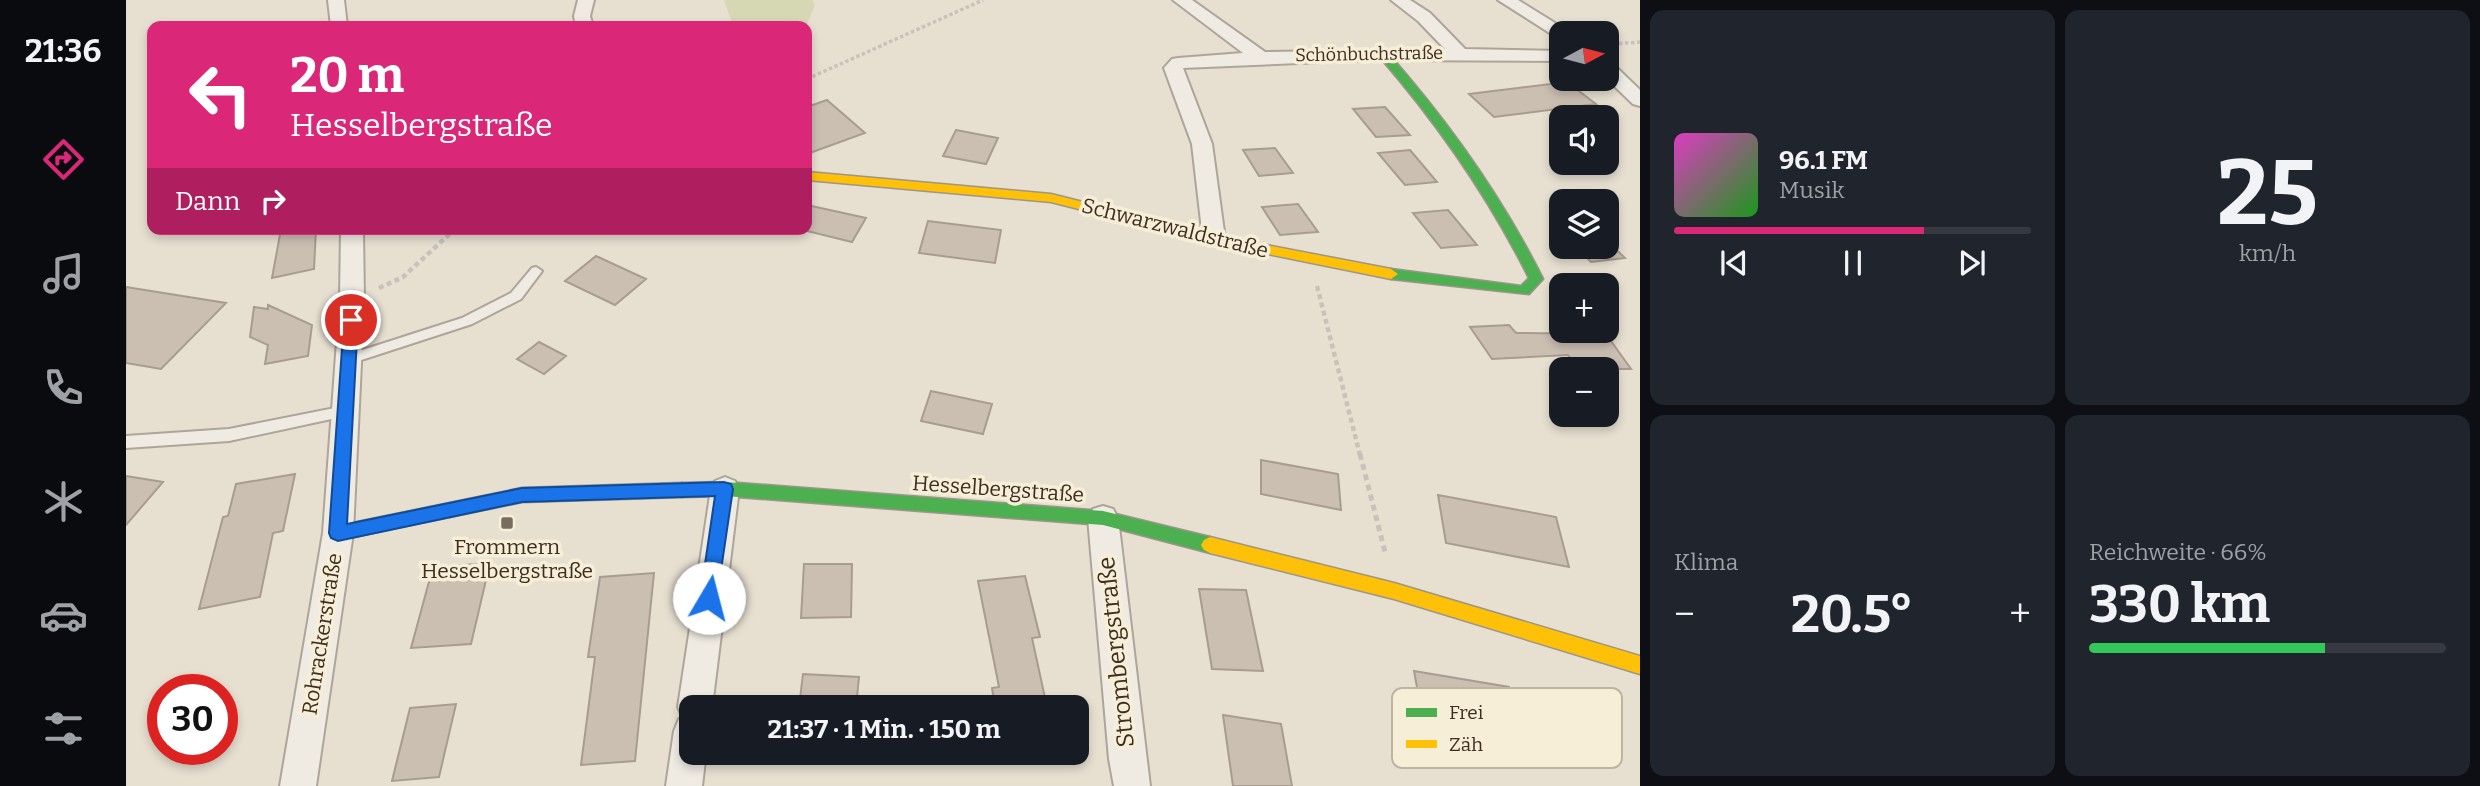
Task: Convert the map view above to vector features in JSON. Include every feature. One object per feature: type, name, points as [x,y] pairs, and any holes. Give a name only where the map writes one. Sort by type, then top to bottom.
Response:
[{"type":"street","points":[[336,0],[338,21]]},
{"type":"street","points":[[584,21],[586,0]]},
{"type":"street","points":[[1181,0],[1200,11],[1260,57]]},
{"type":"street","points":[[1399,0],[1424,17],[1459,53]]},
{"type":"street","points":[[1506,0],[1549,25]]},
{"type":"street","name":"Schönbuchstraße","points":[[1214,239],[1202,144],[1173,68],[1178,64],[1260,57],[1382,53],[1549,55]]},
{"type":"street","name":"Schwarzwaldstraße","points":[[812,176],[1051,198],[1310,260],[1421,280],[1524,291],[1536,279],[1518,237],[1477,169],[1432,106],[1382,53]]},
{"type":"street","points":[[1619,80],[1640,100]]},
{"type":"street","name":"Rohrackerstraße","points":[[298,786],[338,533],[352,300],[352,235]]},
{"type":"street","points":[[697,695],[724,489]]},
{"type":"street","name":"Hesselbergstraße","points":[[338,533],[522,495],[724,489],[1103,518],[1394,590],[1640,665]]},
{"type":"street","name":"Strombergstraße","points":[[1103,518],[1126,759],[1132,786]]},
{"type":"street","points":[[684,786],[687,765]]},
{"type":"lane","points":[[349,359],[467,321],[516,296],[536,271]]},
{"type":"lane","points":[[126,442],[229,435],[345,411]]},
{"type":"path","points":[[812,77],[983,0]]},
{"type":"path","points":[[1619,44],[1640,42]]},
{"type":"path","points":[[352,300],[403,277],[448,235]]},
{"type":"path","points":[[1310,260],[1394,590]]},
{"type":"green space","points":[[724,0],[812,0],[815,5],[808,21],[731,21]]},
{"type":"building","points":[[1549,84],[1549,91],[1579,91],[1596,104],[1549,105],[1549,110],[1494,117],[1469,94]]},
{"type":"building","points":[[827,100],[865,133],[812,152],[812,105]]},
{"type":"building","points":[[1385,107],[1410,135],[1376,137],[1353,109]]},
{"type":"building","points":[[956,130],[998,138],[986,164],[943,156]]},
{"type":"building","points":[[1275,148],[1293,173],[1259,176],[1243,150]]},
{"type":"building","points":[[1410,150],[1437,182],[1405,185],[1378,153]]},
{"type":"building","points":[[1298,204],[1318,232],[1280,235],[1262,207]]},
{"type":"building","points":[[812,206],[866,218],[852,242],[812,232]]},
{"type":"building","points":[[1448,210],[1477,245],[1441,248],[1413,213]]},
{"type":"building","points":[[928,221],[1001,230],[995,263],[919,253]]},
{"type":"building","points":[[280,235],[316,235],[314,269],[272,278]]},
{"type":"building","points":[[596,256],[646,279],[615,305],[565,281]]},
{"type":"building","points":[[1588,259],[1616,259],[1591,262]]},
{"type":"building","points":[[126,287],[226,303],[161,369],[126,363]]},
{"type":"building","points":[[268,305],[312,325],[308,356],[265,364],[268,345],[250,337],[254,307],[268,309]]},
{"type":"building","points":[[1509,325],[1516,333],[1549,333],[1549,343],[1612,343],[1631,369],[1619,369],[1619,357],[1568,355],[1492,359],[1470,327]]},
{"type":"building","points":[[539,342],[566,356],[544,374],[517,359]]},
{"type":"building","points":[[931,391],[992,404],[983,434],[921,421]]},
{"type":"building","points":[[1261,460],[1338,474],[1341,510],[1261,494]]},
{"type":"building","points":[[295,474],[283,531],[273,533],[260,597],[199,609],[223,517],[228,516],[236,484]]},
{"type":"building","points":[[126,476],[163,482],[126,525]]},
{"type":"building","points":[[1438,495],[1556,517],[1569,567],[1446,543]]},
{"type":"building","points":[[490,563],[471,644],[411,648],[433,567]]},
{"type":"building","points":[[804,564],[852,564],[851,617],[801,618]]},
{"type":"building","points":[[654,573],[635,761],[581,765],[595,657],[588,657],[600,577]]},
{"type":"building","points":[[1025,576],[1040,637],[1032,638],[1044,695],[993,695],[992,688],[999,687],[978,581]]},
{"type":"building","points":[[1199,589],[1246,590],[1263,671],[1212,669]]},
{"type":"building","points":[[1414,671],[1509,688],[1417,688]]},
{"type":"building","points":[[803,674],[859,677],[857,695],[800,695]]},
{"type":"building","points":[[456,704],[439,777],[392,781],[410,708]]},
{"type":"building","points":[[1223,715],[1281,724],[1292,786],[1233,786]]},
{"type":"traffic: fast","points":[[1382,53],[1427,105],[1467,160],[1504,218],[1536,279],[1524,291],[1391,274]]},
{"type":"traffic: fast","points":[[682,490],[725,489],[1103,518],[1210,545]]},
{"type":"traffic: slow","points":[[812,176],[1051,198],[1214,239],[1391,274]]},
{"type":"traffic: slow","points":[[338,533],[522,495],[682,490]]},
{"type":"traffic: slow","points":[[1210,545],[1394,591],[1640,665]]},
{"type":"place","name":"Frommern Hesselbergstraße","points":[[507,523]]},
{"type":"route","points":[[351,320],[338,533],[522,495],[724,489],[709,598]]}]
